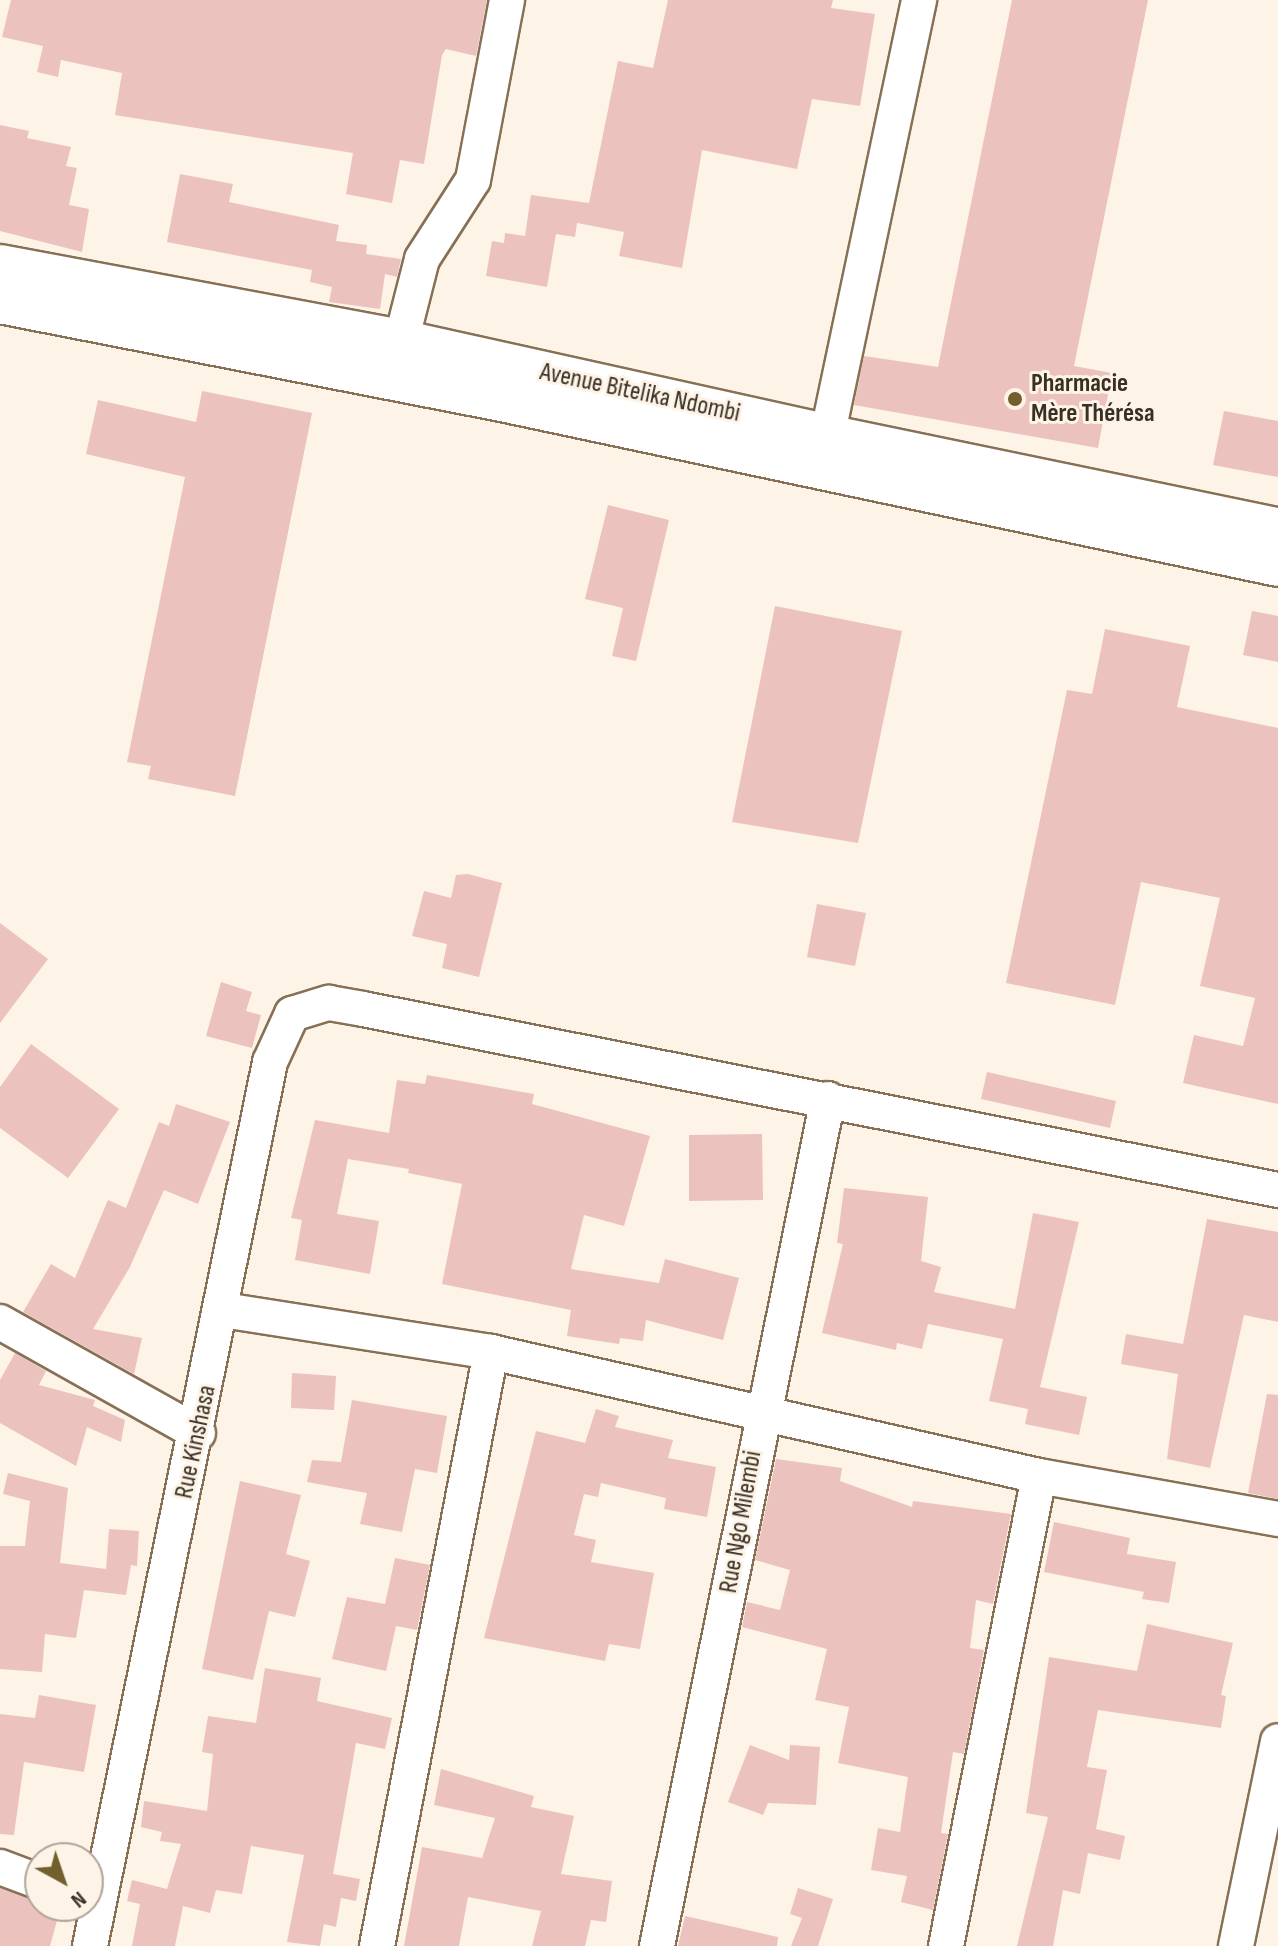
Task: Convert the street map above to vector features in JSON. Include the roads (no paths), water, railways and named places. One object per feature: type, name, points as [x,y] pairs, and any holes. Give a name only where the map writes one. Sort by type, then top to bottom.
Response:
[{"type":"highway","name":"Avenue Bitelika Ndombi","points":[[0,267],[1278,564]]},
{"type":"highway","name":"Avenue Bitelika Ndombi","points":[[0,301],[396,359],[827,437],[1278,530]]},
{"type":"street","points":[[396,359],[422,259],[473,180],[507,0]]},
{"type":"street","points":[[827,437],[919,0]]},
{"type":"street","name":"Rue Kinshasa","points":[[104,1856],[198,1433],[270,1062],[283,1024],[305,1008],[329,1003],[828,1099]]},
{"type":"street","points":[[828,1099],[1278,1190]]},
{"type":"street","name":"Rue Ngo Milembi","points":[[657,1946],[710,1699],[760,1414],[828,1099]]},
{"type":"street","points":[[223,1310],[491,1352],[1039,1476],[1278,1519]]},
{"type":"street","points":[[0,1322],[198,1433]]},
{"type":"street","points":[[377,1946],[491,1352]]},
{"type":"street","points":[[946,1946],[1039,1476]]},
{"type":"street","points":[[1236,1946],[1270,1819],[1278,1741]]},
{"type":"street","points":[[0,1867],[24,1876]]},
{"type":"street","name":"Rue Kinshasa","points":[[90,1946],[92,1922]]},
{"type":"place","name":"Pharmacie Mère Thérésa","points":[[1015,399]]}]
